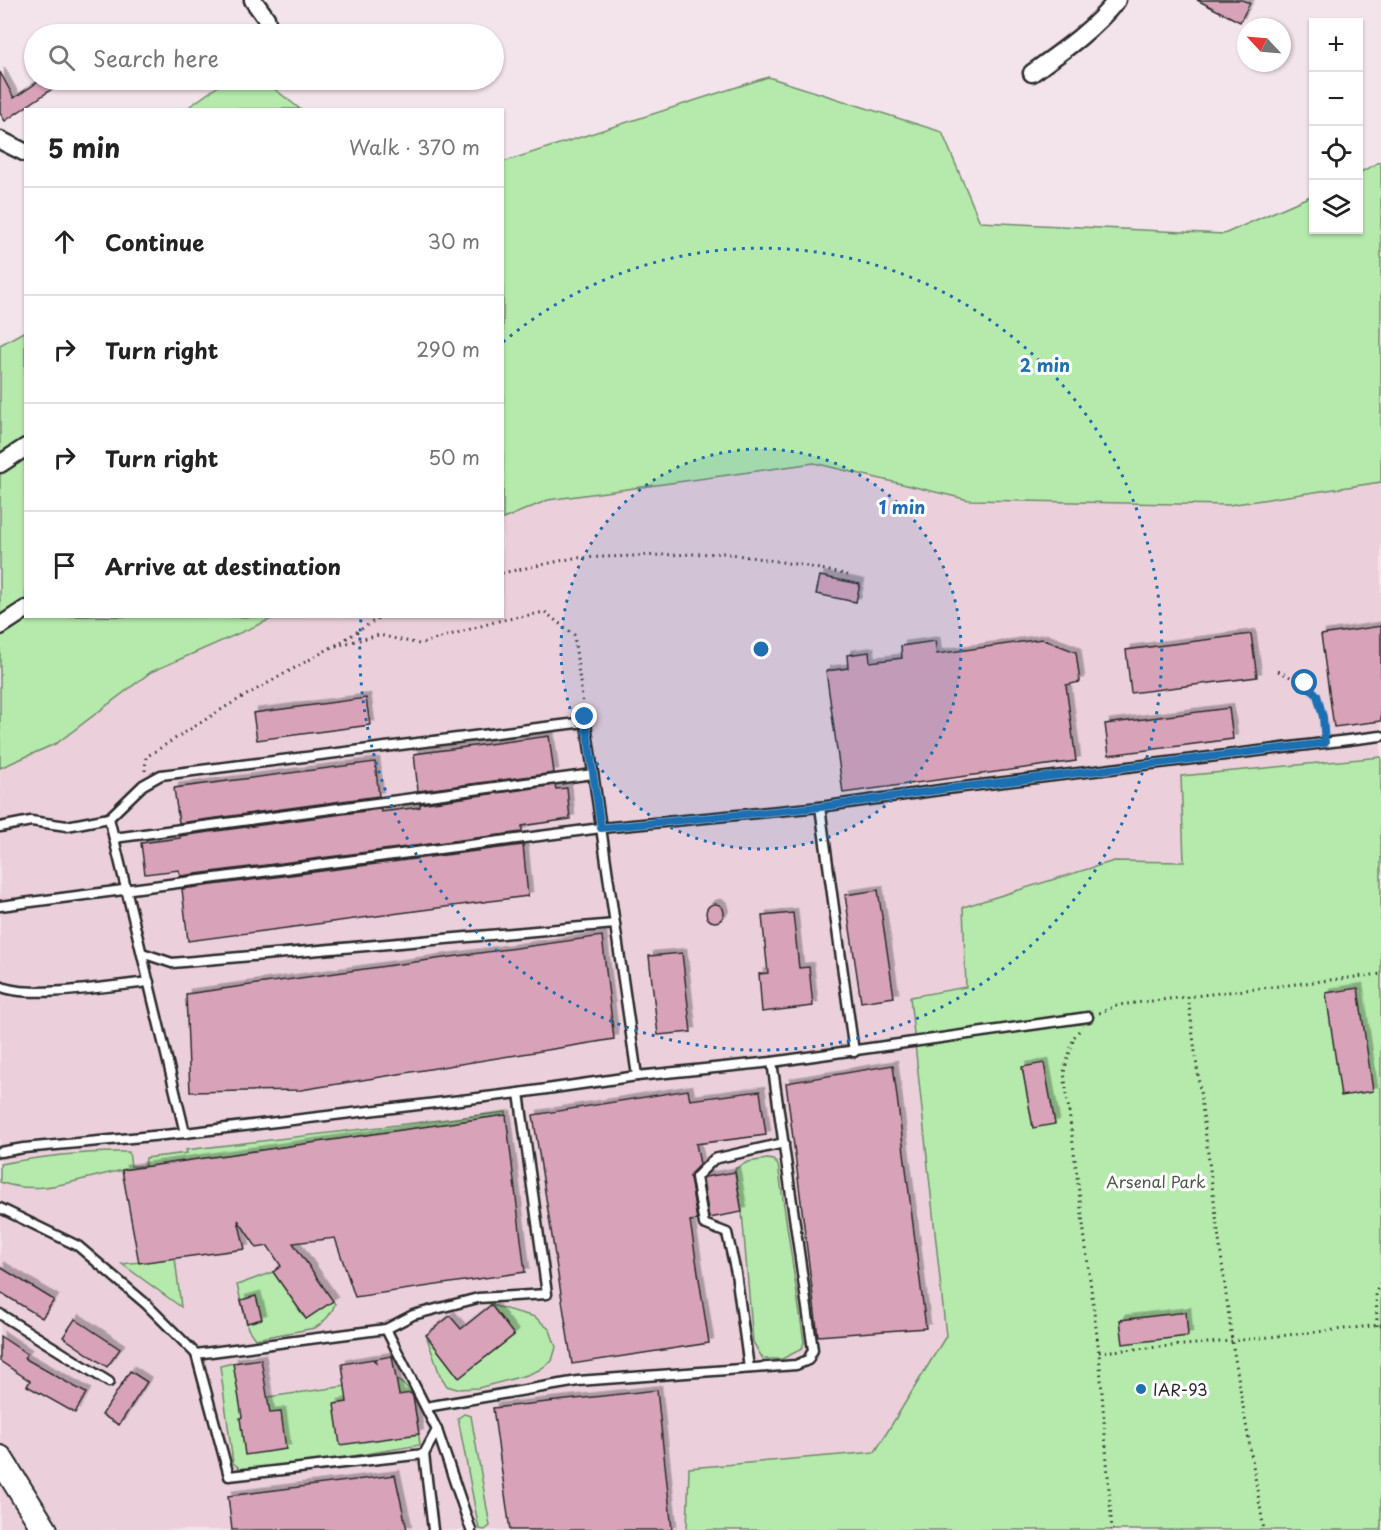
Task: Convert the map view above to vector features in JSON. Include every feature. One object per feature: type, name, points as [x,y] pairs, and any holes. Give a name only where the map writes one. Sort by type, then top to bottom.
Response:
[{"type":"street","points":[[253,0],[266,18],[267,24]]},
{"type":"street","points":[[1032,73],[1081,39],[1117,0]]},
{"type":"street","points":[[0,140],[24,152]]},
{"type":"street","points":[[0,464],[24,448]]},
{"type":"street","points":[[0,626],[24,610]]},
{"type":"street","points":[[0,1458],[45,1530]]},
{"type":"lane","points":[[0,826],[31,821],[67,826],[109,818],[143,785],[161,775],[585,719],[638,1076]]},
{"type":"lane","points":[[0,906],[601,828],[820,807],[1381,736]]},
{"type":"lane","points":[[114,838],[593,774]]},
{"type":"lane","points":[[820,807],[854,1052]]},
{"type":"lane","points":[[109,818],[185,1133]]},
{"type":"lane","points":[[142,953],[172,963],[615,924]]},
{"type":"lane","points":[[0,986],[9,991],[62,991],[149,982]]},
{"type":"lane","points":[[0,1152],[185,1133],[519,1093],[638,1076],[854,1052],[1088,1017]]},
{"type":"lane","points":[[426,1407],[578,1381],[796,1365],[808,1359],[813,1350],[772,1062]]},
{"type":"lane","points":[[196,1354],[386,1329],[413,1315],[478,1298],[548,1294],[519,1093]]},
{"type":"lane","points":[[749,1368],[736,1273],[727,1233],[704,1224],[696,1177],[714,1159],[784,1143]]},
{"type":"lane","points":[[0,1208],[78,1246],[145,1303],[196,1354],[229,1476],[424,1454]]},
{"type":"lane","points":[[0,1314],[109,1382]]},
{"type":"lane","points":[[386,1329],[437,1430],[471,1530]]},
{"type":"lane","points":[[434,1530],[424,1454],[437,1430]]},
{"type":"path","points":[[504,573],[574,558],[724,553],[849,575]]},
{"type":"path","points":[[332,647],[379,635],[419,644],[498,621],[545,612],[574,635],[585,719]]},
{"type":"path","points":[[143,785],[146,757],[227,706],[379,618]]},
{"type":"path","points":[[1278,671],[1305,683],[1317,695],[1323,717],[1325,743]]},
{"type":"path","points":[[1112,1530],[1099,1352],[1064,1072],[1074,1037],[1088,1017],[1118,1005],[1381,974]]},
{"type":"path","points":[[1188,996],[1232,1341],[1264,1530]]},
{"type":"path","points":[[1099,1352],[1379,1326],[1376,1293],[1381,1282]]},
{"type":"shaded area","points":[[814,463],[969,500],[1229,505],[1381,482],[1381,850],[990,1273],[875,1530],[2,1530],[0,1527],[0,768],[57,743],[151,672],[274,618],[504,618],[504,519],[548,500]]},
{"type":"green space","points":[[768,77],[942,132],[980,222],[1224,234],[1309,197],[1309,234],[1363,234],[1363,171],[1381,161],[1381,482],[1229,505],[969,500],[814,463],[548,500],[504,519],[504,162]]},
{"type":"green space","points":[[213,90],[276,90],[299,108],[187,108]]},
{"type":"green space","points":[[24,332],[24,618],[274,618],[151,672],[57,743],[0,768],[0,345]]},
{"type":"green space","name":"Arsenal Park","points":[[1381,757],[1381,1530],[687,1530],[689,1468],[875,1452],[946,1336],[910,997],[966,987],[963,907],[1114,861],[1184,862],[1181,776]]},
{"type":"green space","points":[[506,1112],[506,1115],[130,1169],[65,1184],[32,1188],[0,1182],[0,1164],[32,1159],[80,1153],[129,1152],[131,1166],[145,1166],[146,1158],[187,1153],[186,1150]]},
{"type":"green space","points":[[773,1160],[778,1165],[804,1342],[802,1349],[782,1359],[763,1359],[753,1342],[742,1212],[735,1172],[736,1168],[748,1162]]},
{"type":"green space","points":[[175,1258],[181,1307],[122,1264]]},
{"type":"green space","points":[[273,1272],[306,1319],[333,1301],[335,1304],[332,1312],[315,1328],[255,1339],[248,1329],[237,1285]]},
{"type":"green space","points":[[491,1305],[535,1317],[550,1330],[556,1347],[552,1361],[527,1375],[478,1388],[457,1389],[447,1386],[440,1375],[426,1335],[459,1378],[514,1335]]},
{"type":"green space","points":[[233,1363],[240,1401],[396,1379],[413,1392],[420,1445],[341,1458],[242,1470],[233,1463],[220,1366]]},
{"type":"green space","points":[[464,1414],[471,1416],[490,1526],[485,1530],[479,1529],[458,1418]]},
{"type":"building","points":[[1197,0],[1242,0],[1250,3],[1242,18],[1237,18],[1237,20]]},
{"type":"building","points":[[0,72],[14,98],[26,90],[51,90],[5,121],[0,113]]},
{"type":"building","points":[[820,576],[860,584],[856,602],[816,594]]},
{"type":"building","points":[[1381,626],[1381,721],[1334,727],[1321,635]]},
{"type":"building","points":[[1251,634],[1257,677],[1131,693],[1126,650]]},
{"type":"building","points":[[1042,639],[1076,652],[1080,682],[1066,685],[1076,761],[843,793],[826,671],[848,668],[847,655],[869,652],[870,662],[902,658],[901,646],[935,641],[937,654]]},
{"type":"building","points":[[366,698],[370,725],[257,740],[253,713]]},
{"type":"building","points":[[1229,708],[1233,739],[1109,755],[1105,724]]},
{"type":"building","points":[[549,736],[554,773],[418,791],[414,754]]},
{"type":"building","points":[[375,762],[379,796],[179,823],[174,788]]},
{"type":"building","points":[[555,785],[556,789],[567,788],[570,819],[522,826],[522,832],[180,876],[179,870],[145,874],[141,843],[380,809],[381,812],[420,807],[420,804]]},
{"type":"building","points":[[523,845],[528,896],[188,941],[182,889]]},
{"type":"building","points":[[878,890],[894,997],[861,1002],[845,895]]},
{"type":"building","points":[[711,904],[719,904],[724,909],[722,920],[711,922],[706,917],[706,909]]},
{"type":"building","points":[[793,913],[799,968],[809,967],[813,1006],[762,1012],[759,974],[768,973],[762,916]]},
{"type":"building","points":[[602,936],[614,1039],[301,1090],[190,1092],[186,994]]},
{"type":"building","points":[[682,953],[691,1032],[658,1035],[649,956]]},
{"type":"building","points":[[1358,988],[1373,1091],[1341,1096],[1326,993]]},
{"type":"building","points":[[1044,1063],[1055,1124],[1033,1128],[1022,1067]]},
{"type":"building","points":[[893,1065],[926,1328],[818,1336],[786,1083]]},
{"type":"building","points":[[688,1090],[690,1100],[760,1091],[766,1135],[696,1144],[700,1164],[691,1173],[690,1178],[697,1220],[690,1221],[709,1343],[572,1364],[533,1115]]},
{"type":"building","points":[[506,1115],[525,1272],[355,1297],[335,1238],[293,1243],[333,1301],[306,1319],[273,1272],[281,1266],[268,1246],[257,1248],[238,1220],[245,1249],[139,1263],[122,1170]]},
{"type":"building","points":[[735,1172],[742,1212],[709,1218],[703,1179]]},
{"type":"building","points":[[0,1267],[54,1300],[42,1318],[0,1292]]},
{"type":"building","points":[[256,1296],[262,1319],[247,1323],[241,1300]]},
{"type":"building","points":[[491,1305],[514,1335],[459,1378],[426,1335],[450,1316],[461,1329]]},
{"type":"building","points":[[1186,1312],[1188,1336],[1123,1344],[1120,1320]]},
{"type":"building","points":[[75,1319],[120,1349],[107,1367],[63,1337]]},
{"type":"building","points":[[0,1336],[27,1354],[24,1358],[86,1393],[75,1413],[27,1386],[30,1381],[0,1361]]},
{"type":"building","points":[[392,1356],[399,1395],[411,1393],[413,1397],[419,1434],[340,1445],[334,1404],[347,1402],[342,1364],[373,1359],[377,1364],[375,1359]]},
{"type":"building","points":[[261,1359],[270,1413],[281,1412],[286,1449],[245,1455],[240,1418],[242,1417],[233,1363]]},
{"type":"building","points":[[130,1371],[147,1382],[119,1425],[102,1415]]},
{"type":"building","points":[[657,1390],[672,1530],[510,1530],[493,1408]]},
{"type":"building","points":[[395,1475],[407,1530],[232,1530],[228,1496]]},
{"type":"place","name":"IAR-93","points":[[1141,1389]]},
{"type":"route","points":[[585,717],[601,828],[820,807],[946,789],[1325,743],[1323,717],[1317,695],[1305,683]]}]
